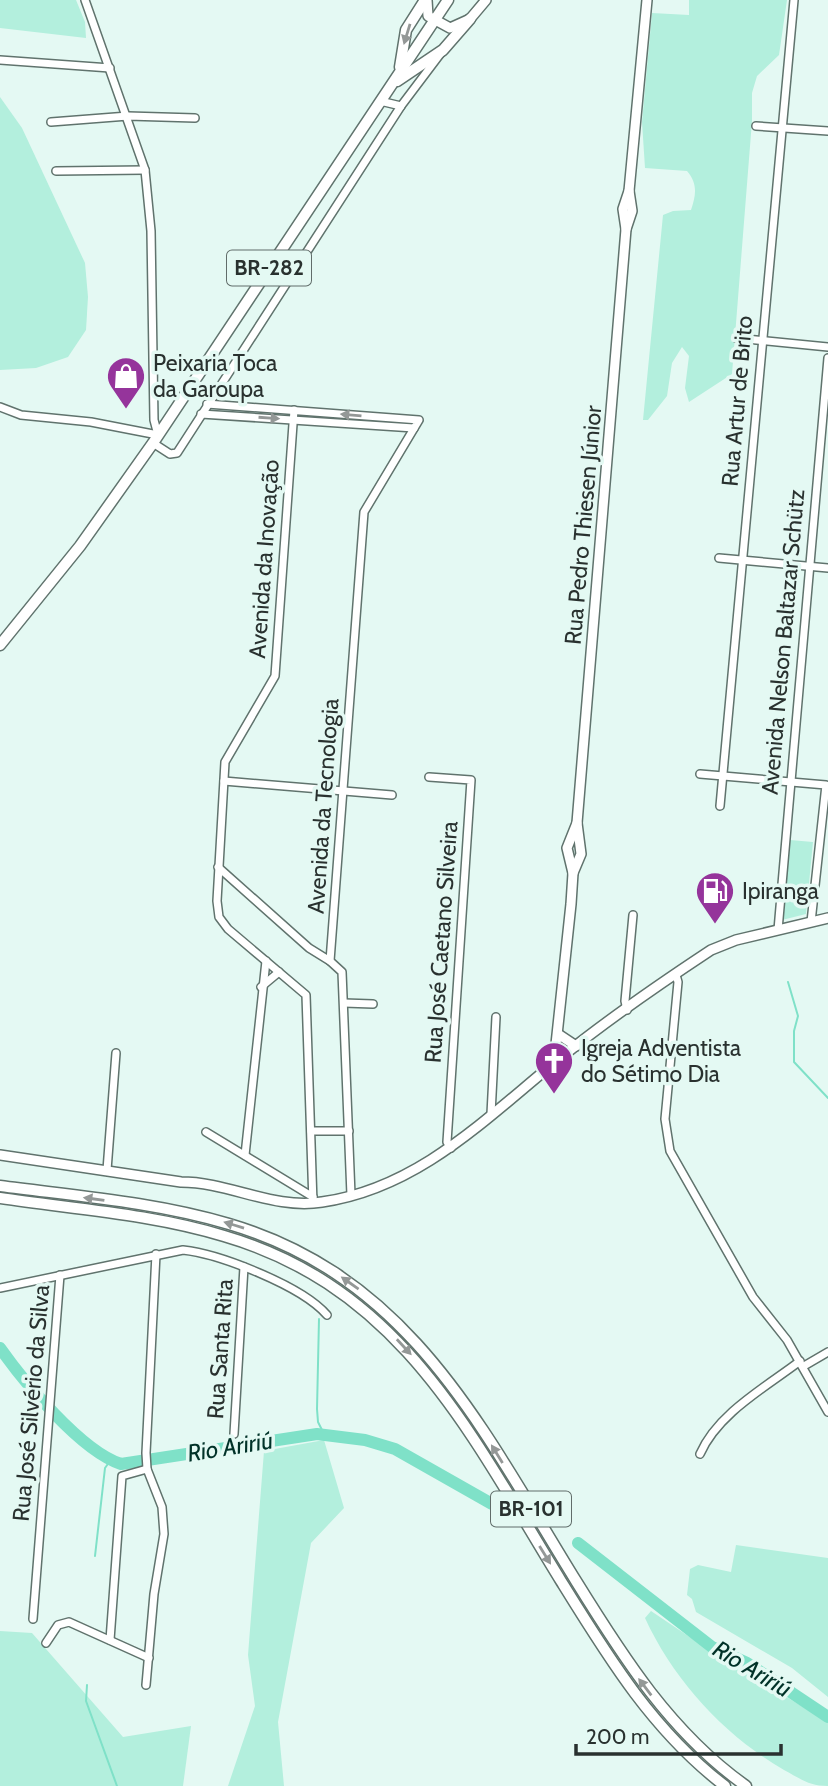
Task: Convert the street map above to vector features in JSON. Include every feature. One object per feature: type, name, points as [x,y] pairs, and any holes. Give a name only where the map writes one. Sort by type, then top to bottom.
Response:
[{"type":"highway","points":[[399,73],[406,30],[426,0]]},
{"type":"highway","name":"BR-282","points":[[0,645],[73,555],[155,439],[448,0]]},
{"type":"highway","points":[[390,85],[443,50],[470,19]]},
{"type":"highway","name":"BR-101","points":[[0,1183],[162,1209],[246,1229],[313,1259],[375,1301],[415,1339],[459,1394],[644,1686],[684,1733],[746,1786]]},
{"type":"highway","name":"BR-101","points":[[0,1198],[160,1221],[225,1236],[291,1262],[338,1289],[366,1311],[409,1351],[448,1402],[634,1693],[675,1742],[725,1786]]},
{"type":"main road","points":[[426,0],[428,16],[450,28],[470,19],[486,0]]},
{"type":"main road","name":"Rua Pedro Thiesen Júnior","points":[[573,873],[569,860],[570,840],[577,823],[647,0]]},
{"type":"main road","name":"Rua Pedro Thiesen Júnior","points":[[554,1063],[573,873],[579,860],[582,842],[577,823]]},
{"type":"main road","points":[[570,840],[582,842]]},
{"type":"main road","points":[[569,860],[579,860]]},
{"type":"main road","points":[[0,1155],[212,1184],[284,1202],[351,1195],[407,1175],[451,1148],[576,1046],[711,950],[736,940],[828,918]]},
{"type":"main road","points":[[558,1034],[576,1046]]},
{"type":"street","points":[[85,0],[145,170],[151,231],[155,439]]},
{"type":"street","name":"Rua Artur de Brito","points":[[720,806],[794,0]]},
{"type":"street","points":[[0,407],[21,415],[100,424],[155,439],[170,454],[176,453],[401,106],[443,50]]},
{"type":"street","points":[[1,60],[110,68]]},
{"type":"street","points":[[380,101],[401,106]]},
{"type":"street","points":[[51,122],[128,116],[195,118]]},
{"type":"street","points":[[756,126],[828,131]]},
{"type":"street","points":[[57,172],[145,170]]},
{"type":"street","points":[[736,338],[828,347]]},
{"type":"street","name":"Avenida Nelson Baltazar Schütz","points":[[778,930],[828,358]]},
{"type":"street","points":[[207,404],[294,410]]},
{"type":"street","name":"Avenida da Inovação","points":[[294,410],[275,676],[225,762],[216,901],[219,917],[228,929],[306,997],[313,1200]]},
{"type":"street","name":"Avenida da Tecnologia","points":[[294,410],[419,420],[364,512],[330,957],[342,969],[351,1195]]},
{"type":"street","points":[[201,414],[414,428]]},
{"type":"street","points":[[719,558],[828,568]]},
{"type":"street","points":[[700,774],[826,785],[811,922]]},
{"type":"street","name":"Rua José Caetano Silveira","points":[[429,777],[471,780],[447,1142],[451,1148]]},
{"type":"street","points":[[223,781],[392,796]]},
{"type":"street","points":[[218,867],[313,948],[330,957]]},
{"type":"street","points":[[626,1010],[633,915]]},
{"type":"street","points":[[313,948],[331,942]]},
{"type":"street","points":[[245,1155],[265,961]]},
{"type":"street","points":[[261,988],[279,972]]},
{"type":"street","points":[[676,975],[678,982],[665,1119],[667,1143],[753,1297],[802,1364],[827,1408]]},
{"type":"street","points":[[344,1003],[373,1004]]},
{"type":"street","points":[[492,1114],[496,1017]]},
{"type":"street","points":[[107,1170],[116,1053]]},
{"type":"street","points":[[311,1131],[349,1131]]},
{"type":"street","points":[[206,1132],[313,1200]]},
{"type":"street","points":[[0,1288],[156,1254],[191,1251],[265,1276],[327,1315]]},
{"type":"street","points":[[146,1685],[157,1569],[164,1534],[162,1507],[147,1467],[146,1453],[156,1254]]},
{"type":"street","name":"Rua Santa Rita","points":[[233,1434],[244,1267]]},
{"type":"street","name":"Rua José Silvério da Silva","points":[[33,1619],[60,1275]]},
{"type":"street","points":[[701,1454],[710,1435],[724,1420],[802,1364],[828,1352]]},
{"type":"street","points":[[110,1640],[122,1476],[147,1467]]},
{"type":"street","points":[[46,1643],[54,1629],[64,1622],[149,1658]]},
{"type":"green space","points":[[0,0],[76,0],[85,22],[86,38],[0,28]]},
{"type":"green space","points":[[689,0],[787,0],[779,55],[757,76],[752,93],[732,374],[689,402],[685,388],[689,356],[682,347],[672,363],[667,396],[648,420],[643,420],[663,215],[673,211],[691,210],[695,190],[687,171],[645,168],[642,122],[652,13],[689,15]]},
{"type":"green space","points":[[0,97],[22,128],[85,263],[88,297],[86,330],[68,357],[36,368],[0,370]]},
{"type":"green space","points":[[790,840],[813,842],[806,914],[782,920]]},
{"type":"green space","points":[[324,1440],[344,1508],[311,1543],[278,1722],[284,1786],[228,1786],[255,1706],[248,1655],[264,1451]]},
{"type":"green space","points":[[736,1545],[828,1558],[828,1697],[792,1668],[696,1612],[692,1599],[687,1595],[690,1569],[698,1565],[731,1572]]},
{"type":"green space","points":[[651,1611],[712,1652],[828,1722],[828,1786],[810,1783],[784,1770],[741,1741],[722,1724],[686,1685],[671,1664],[645,1618]]},
{"type":"green space","points":[[0,1631],[32,1633],[123,1737],[191,1726],[183,1786],[0,1786]]},
{"type":"waterway","points":[[788,982],[798,1016],[794,1031],[794,1062],[828,1098]]},
{"type":"waterway","points":[[319,1319],[317,1409],[318,1422],[324,1434]]},
{"type":"waterway","name":"Rio Aririú","points":[[0,1348],[23,1379],[71,1431],[105,1457],[121,1464],[317,1434],[365,1440],[395,1449],[492,1504]]},
{"type":"waterway","points":[[95,1556],[105,1468],[110,1461]]},
{"type":"waterway","name":"Rio Aririú","points":[[578,1543],[712,1647],[747,1663],[828,1717]]},
{"type":"waterway","points":[[87,1685],[86,1701],[117,1786]]},
{"type":"place","name":"Peixaria Toca da Garoupa","points":[[126,410]]},
{"type":"place","name":"Ipiranga","points":[[715,925]]},
{"type":"place","name":"Igreja Adventista do Sétimo Dia","points":[[554,1095]]}]
